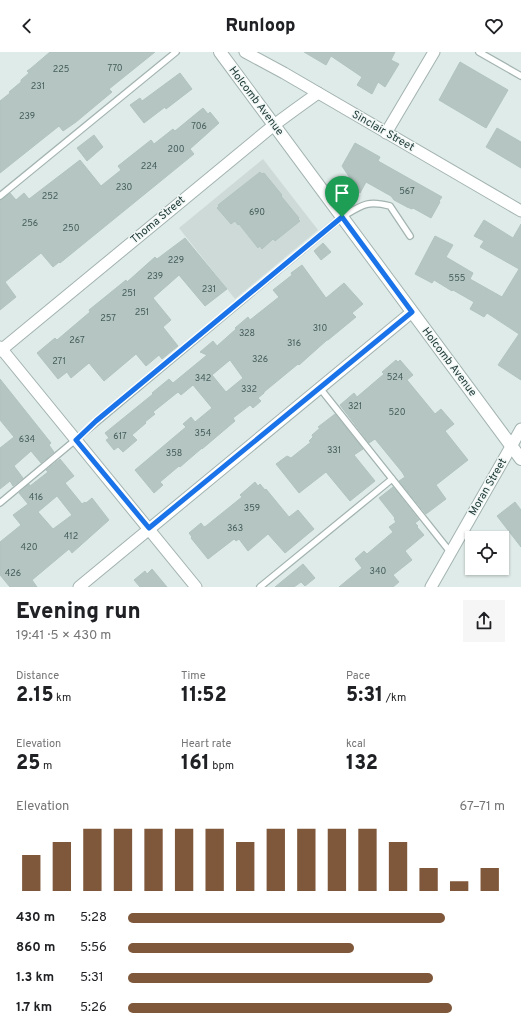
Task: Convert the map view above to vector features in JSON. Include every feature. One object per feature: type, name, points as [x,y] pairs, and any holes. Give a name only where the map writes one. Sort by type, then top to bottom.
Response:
[{"type":"street","name":"Holcomb Avenue","points":[[220,52],[521,459]]},
{"type":"street","name":"Sinclair Street","points":[[245,52],[521,212]]},
{"type":"street","points":[[386,133],[434,52]]},
{"type":"street","name":"Thoma Street","points":[[1,349],[274,125],[318,93]]},
{"type":"street","points":[[79,587],[319,387],[412,312]]},
{"type":"street","points":[[1,349],[196,587]]},
{"type":"street","name":"Moran Street","points":[[431,587],[521,429]]},
{"type":"lane","points":[[0,196],[176,52]]},
{"type":"lane","points":[[479,52],[521,76]]},
{"type":"lane","points":[[0,502],[342,217],[363,204],[379,203],[390,206],[410,236]]},
{"type":"lane","points":[[319,387],[451,553]]},
{"type":"lane","points":[[260,587],[392,479]]},
{"type":"shaded area","points":[[263,159],[318,230],[235,299],[179,228]]},
{"type":"building","points":[[50,52],[155,52],[109,89],[112,92],[76,122],[63,131],[59,126],[0,173],[0,101],[21,82],[21,80],[29,73],[27,71]]},
{"type":"building","points":[[304,52],[395,52],[391,60],[399,64],[385,87],[378,82],[372,94],[357,85],[362,77],[331,56],[326,65]]},
{"type":"building","points":[[460,62],[508,90],[486,128],[439,100]]},
{"type":"building","points":[[180,73],[192,89],[166,109],[165,107],[144,123],[130,105],[140,98],[142,101]]},
{"type":"building","points":[[203,108],[208,114],[210,112],[219,123],[190,149],[194,154],[60,263],[59,262],[53,267],[41,253],[5,282],[16,297],[0,310],[0,200],[10,193],[16,200],[24,193],[29,199],[80,160],[101,186],[121,170],[118,166],[151,140],[154,144],[173,129],[175,131]]},
{"type":"building","points":[[497,128],[521,142],[521,168],[486,147]]},
{"type":"building","points":[[94,135],[103,147],[87,161],[77,148]]},
{"type":"building","points":[[355,143],[380,157],[378,161],[442,197],[431,218],[394,200],[391,196],[366,182],[360,193],[342,166]]},
{"type":"building","points":[[260,172],[262,174],[264,173],[282,195],[281,196],[300,221],[275,241],[273,239],[262,249],[260,246],[258,248],[239,224],[238,225],[235,221],[231,224],[217,208],[219,206],[218,205]]},
{"type":"building","points":[[484,220],[513,238],[521,224],[521,380],[498,365],[519,334],[487,313],[484,317],[470,309],[474,302],[434,280],[432,283],[415,274],[435,236],[453,245],[446,257],[473,273],[470,279],[502,297],[519,269],[480,247],[484,241],[474,236]]},
{"type":"building","points":[[185,238],[227,289],[205,306],[179,275],[153,298],[171,320],[163,327],[178,346],[162,359],[159,355],[146,366],[136,354],[104,381],[89,363],[71,378],[67,372],[58,379],[37,353],[55,338],[57,340],[90,312],[89,310],[126,280],[127,282],[155,257],[157,259]]},
{"type":"building","points":[[323,243],[331,252],[321,260],[314,251]]},
{"type":"building","points":[[302,265],[326,298],[344,283],[363,304],[352,313],[356,317],[264,392],[258,398],[261,401],[253,408],[250,405],[233,418],[235,421],[160,482],[163,485],[154,493],[135,470],[186,427],[183,424],[191,417],[195,422],[212,408],[193,385],[181,395],[178,392],[153,412],[155,414],[132,435],[137,440],[123,452],[118,447],[114,450],[106,440],[109,438],[105,433],[169,379],[173,383],[207,355],[200,352],[213,341],[217,346],[248,317],[250,320],[279,297],[273,290],[292,275],[291,273]],"holes":[[[230,360],[243,378],[226,392],[212,375]]]},
{"type":"building","points":[[396,360],[398,362],[400,360],[413,375],[407,380],[435,414],[441,409],[454,424],[445,431],[468,460],[436,485],[446,499],[426,514],[399,481],[405,477],[402,472],[375,439],[369,443],[340,405],[354,393],[357,397],[384,374],[382,372]]},
{"type":"building","points":[[0,379],[51,443],[49,445],[54,452],[41,463],[31,451],[14,466],[23,478],[13,486],[10,481],[0,489],[0,448],[14,437],[0,420]]},
{"type":"building","points":[[335,414],[363,449],[354,455],[375,481],[350,501],[326,472],[299,493],[276,464],[287,456],[291,458],[311,442],[309,441],[313,437],[312,435],[320,428],[318,427]]},
{"type":"building","points":[[60,459],[74,476],[65,483],[82,504],[85,502],[86,503],[92,498],[109,520],[72,553],[69,549],[32,580],[37,587],[10,587],[0,575],[0,542],[21,525],[13,515],[28,504],[19,493],[29,484],[30,486],[48,472],[46,470]],"holes":[[[57,496],[72,515],[53,529],[38,512]]]},
{"type":"building","points":[[255,482],[258,486],[260,484],[265,490],[266,489],[289,517],[298,510],[314,529],[285,553],[268,534],[248,551],[239,539],[236,541],[234,539],[208,559],[191,538],[192,537],[189,533],[201,523],[204,527],[206,526],[242,497],[240,495]]},
{"type":"building","points":[[393,487],[419,520],[415,523],[424,535],[405,551],[412,560],[393,575],[399,582],[393,587],[339,587],[362,568],[355,559],[364,551],[367,554],[393,532],[389,527],[396,522],[394,519],[395,518],[379,498]]},
{"type":"building","points":[[515,502],[521,510],[521,547],[509,531],[497,516]]},
{"type":"building","points":[[303,564],[315,578],[305,586],[301,582],[294,587],[275,587]]},
{"type":"building","points":[[152,569],[167,587],[140,587],[134,580],[145,571],[147,574]]},
{"type":"route","points":[[342,217],[412,312],[149,528],[76,440],[96,421],[342,217]]}]
